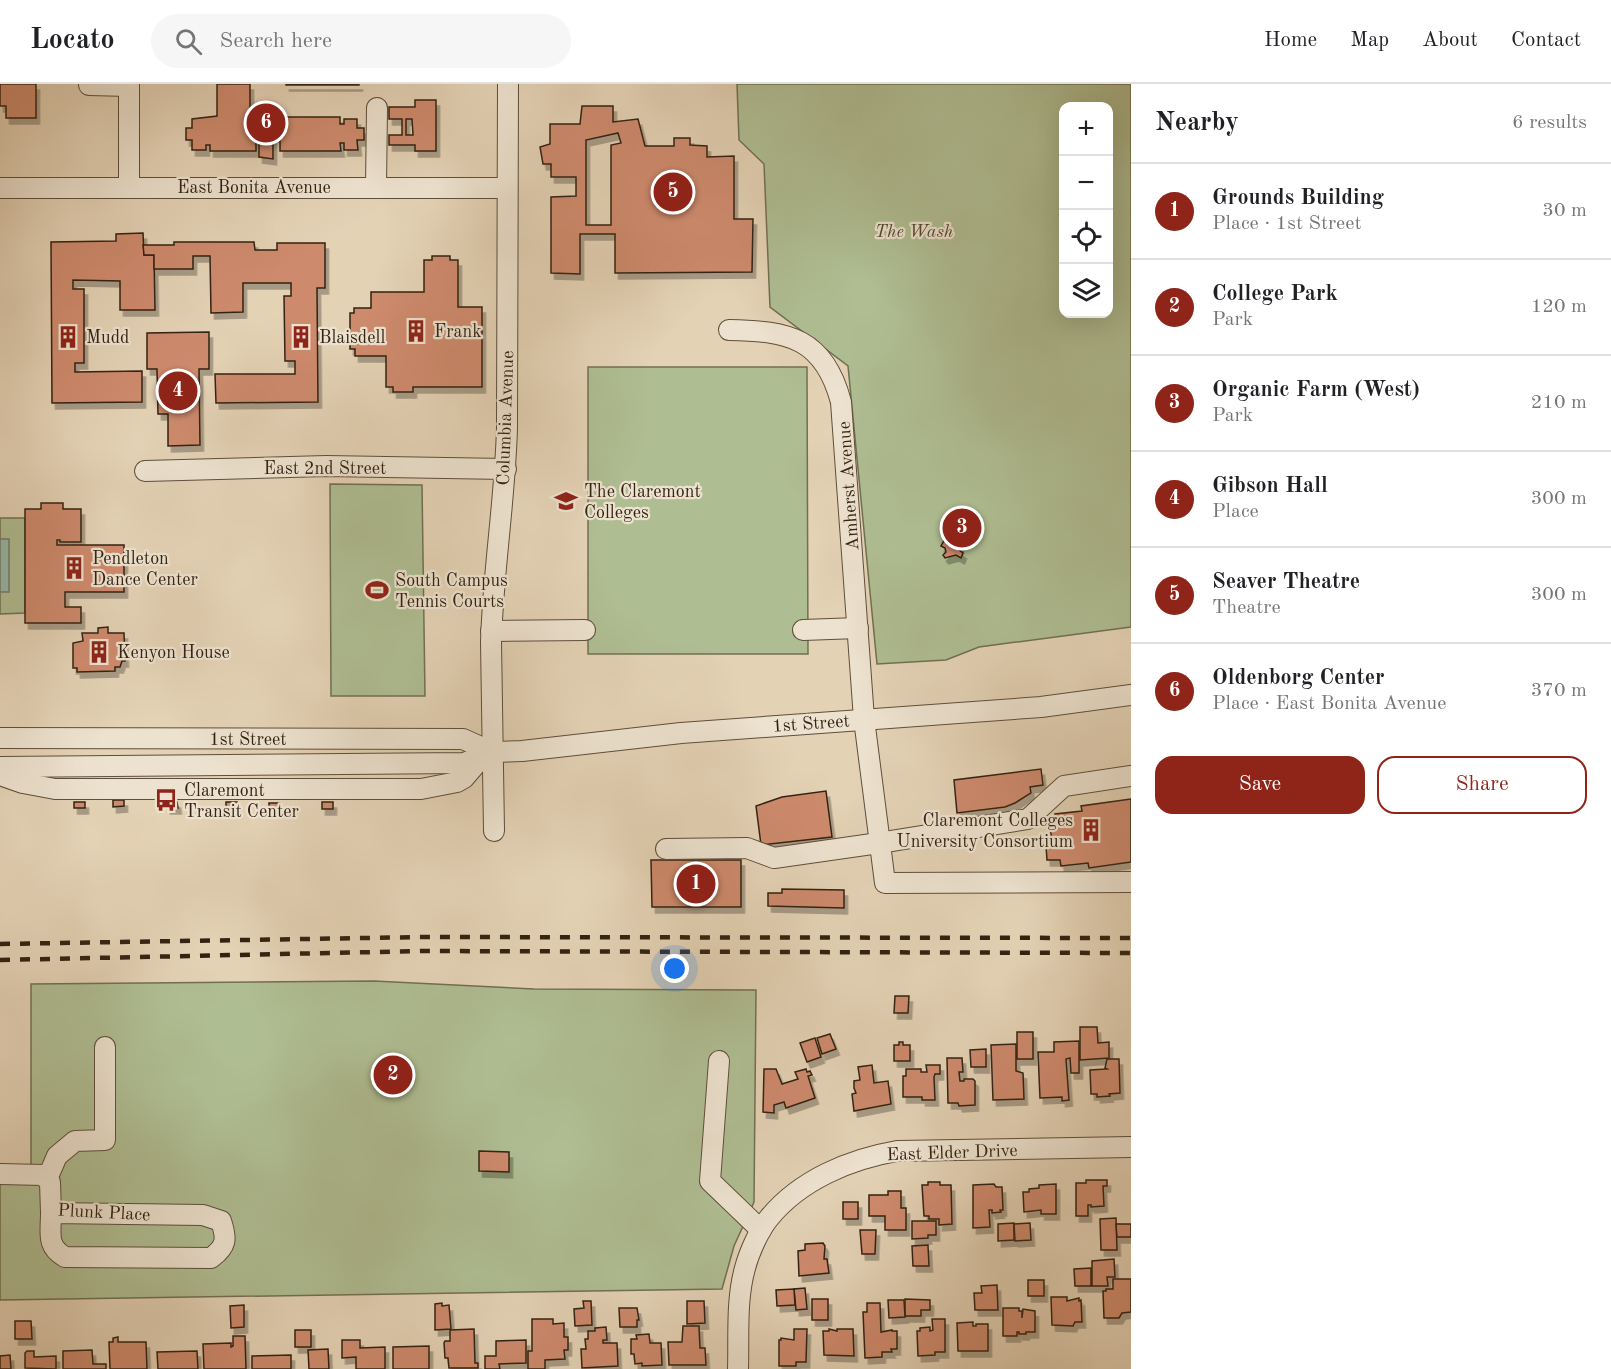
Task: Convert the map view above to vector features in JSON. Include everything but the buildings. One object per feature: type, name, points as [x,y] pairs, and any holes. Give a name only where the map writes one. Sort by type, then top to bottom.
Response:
[{"type":"street","name":"Columbia Avenue","points":[[494,831],[487,754],[491,631],[506,469],[507,84]]},
{"type":"street","points":[[88,85],[129,85],[129,187]]},
{"type":"street","points":[[376,186],[377,108]]},
{"type":"street","name":"East Bonita Avenue","points":[[0,188],[376,186],[507,188]]},
{"type":"street","name":"Amherst Avenue","points":[[729,330],[767,331],[784,334],[800,341],[828,366],[837,384],[842,402],[864,719],[885,883],[1131,882]]},
{"type":"street","name":"East 2nd Street","points":[[145,471],[326,466],[506,469]]},
{"type":"street","points":[[803,630],[858,628]]},
{"type":"street","points":[[491,631],[585,630]]},
{"type":"street","name":"1st Street","points":[[0,767],[464,763],[487,754],[692,732],[1041,707],[1131,695]]},
{"type":"street","name":"1st Street","points":[[0,738],[464,739],[487,754]]},
{"type":"street","points":[[0,775],[23,783],[55,789],[421,789],[457,782],[464,778],[487,754]]},
{"type":"street","points":[[666,849],[747,848],[774,858],[879,843],[1028,819],[1064,786],[1131,776]]},
{"type":"street","points":[[47,1179],[57,1156],[75,1141],[105,1140],[105,1047]]},
{"type":"street","points":[[719,1060],[710,1181],[761,1230]]},
{"type":"street","name":"East Elder Drive","points":[[738,1369],[739,1298],[745,1268],[761,1230],[769,1218],[785,1201],[811,1183],[867,1156],[897,1151],[1131,1147]]},
{"type":"street","name":"Plunk Place","points":[[0,1174],[44,1175],[50,1182],[51,1243],[55,1251],[65,1257],[211,1258],[222,1250],[226,1236],[220,1221],[203,1215],[51,1214]]},
{"type":"green space","name":"The Wash","points":[[737,84],[1131,84],[1131,627],[979,647],[946,660],[877,664],[848,366],[770,307],[764,164],[739,140]]},
{"type":"green space","points":[[588,367],[807,367],[808,654],[588,654]]},
{"type":"green space","name":"South Campus Tennis Courts","points":[[330,484],[422,485],[425,696],[331,696]]},
{"type":"green space","points":[[0,518],[25,518],[25,613],[0,614]]},
{"type":"green space","points":[[374,981],[534,989],[756,990],[754,1202],[734,1246],[722,1289],[0,1300],[0,1182],[31,1182],[31,984]]},
{"type":"shaded area","points":[[0,539],[9,539],[9,592],[0,592]]},
{"type":"railway","points":[[0,944],[425,937],[1131,938]]},
{"type":"railway","points":[[0,960],[423,951],[1131,953]]},
{"type":"place","name":"Oldenborg Center","points":[[266,123]]},
{"type":"place","name":"Seaver Theatre","points":[[673,192]]},
{"type":"place","name":"Frank","points":[[416,331]]},
{"type":"place","name":"Mudd","points":[[68,337]]},
{"type":"place","name":"Blaisdell","points":[[301,337]]},
{"type":"place","name":"Gibson Hall","points":[[178,391]]},
{"type":"place","name":"The Claremont Colleges","points":[[566,501]]},
{"type":"place","name":"Organic Farm (West)","points":[[962,528]]},
{"type":"place","name":"Pendleton Dance Center","points":[[74,568]]},
{"type":"place","name":"South Campus Tennis Courts","points":[[377,590]]},
{"type":"place","name":"Kenyon House","points":[[99,652]]},
{"type":"place","name":"Claremont Transit Center","points":[[166,800]]},
{"type":"place","name":"Claremont Colleges University Consortium","points":[[1091,830]]},
{"type":"place","name":"Grounds Building","points":[[696,884]]},
{"type":"place","name":"College Park","points":[[393,1075]]}]
